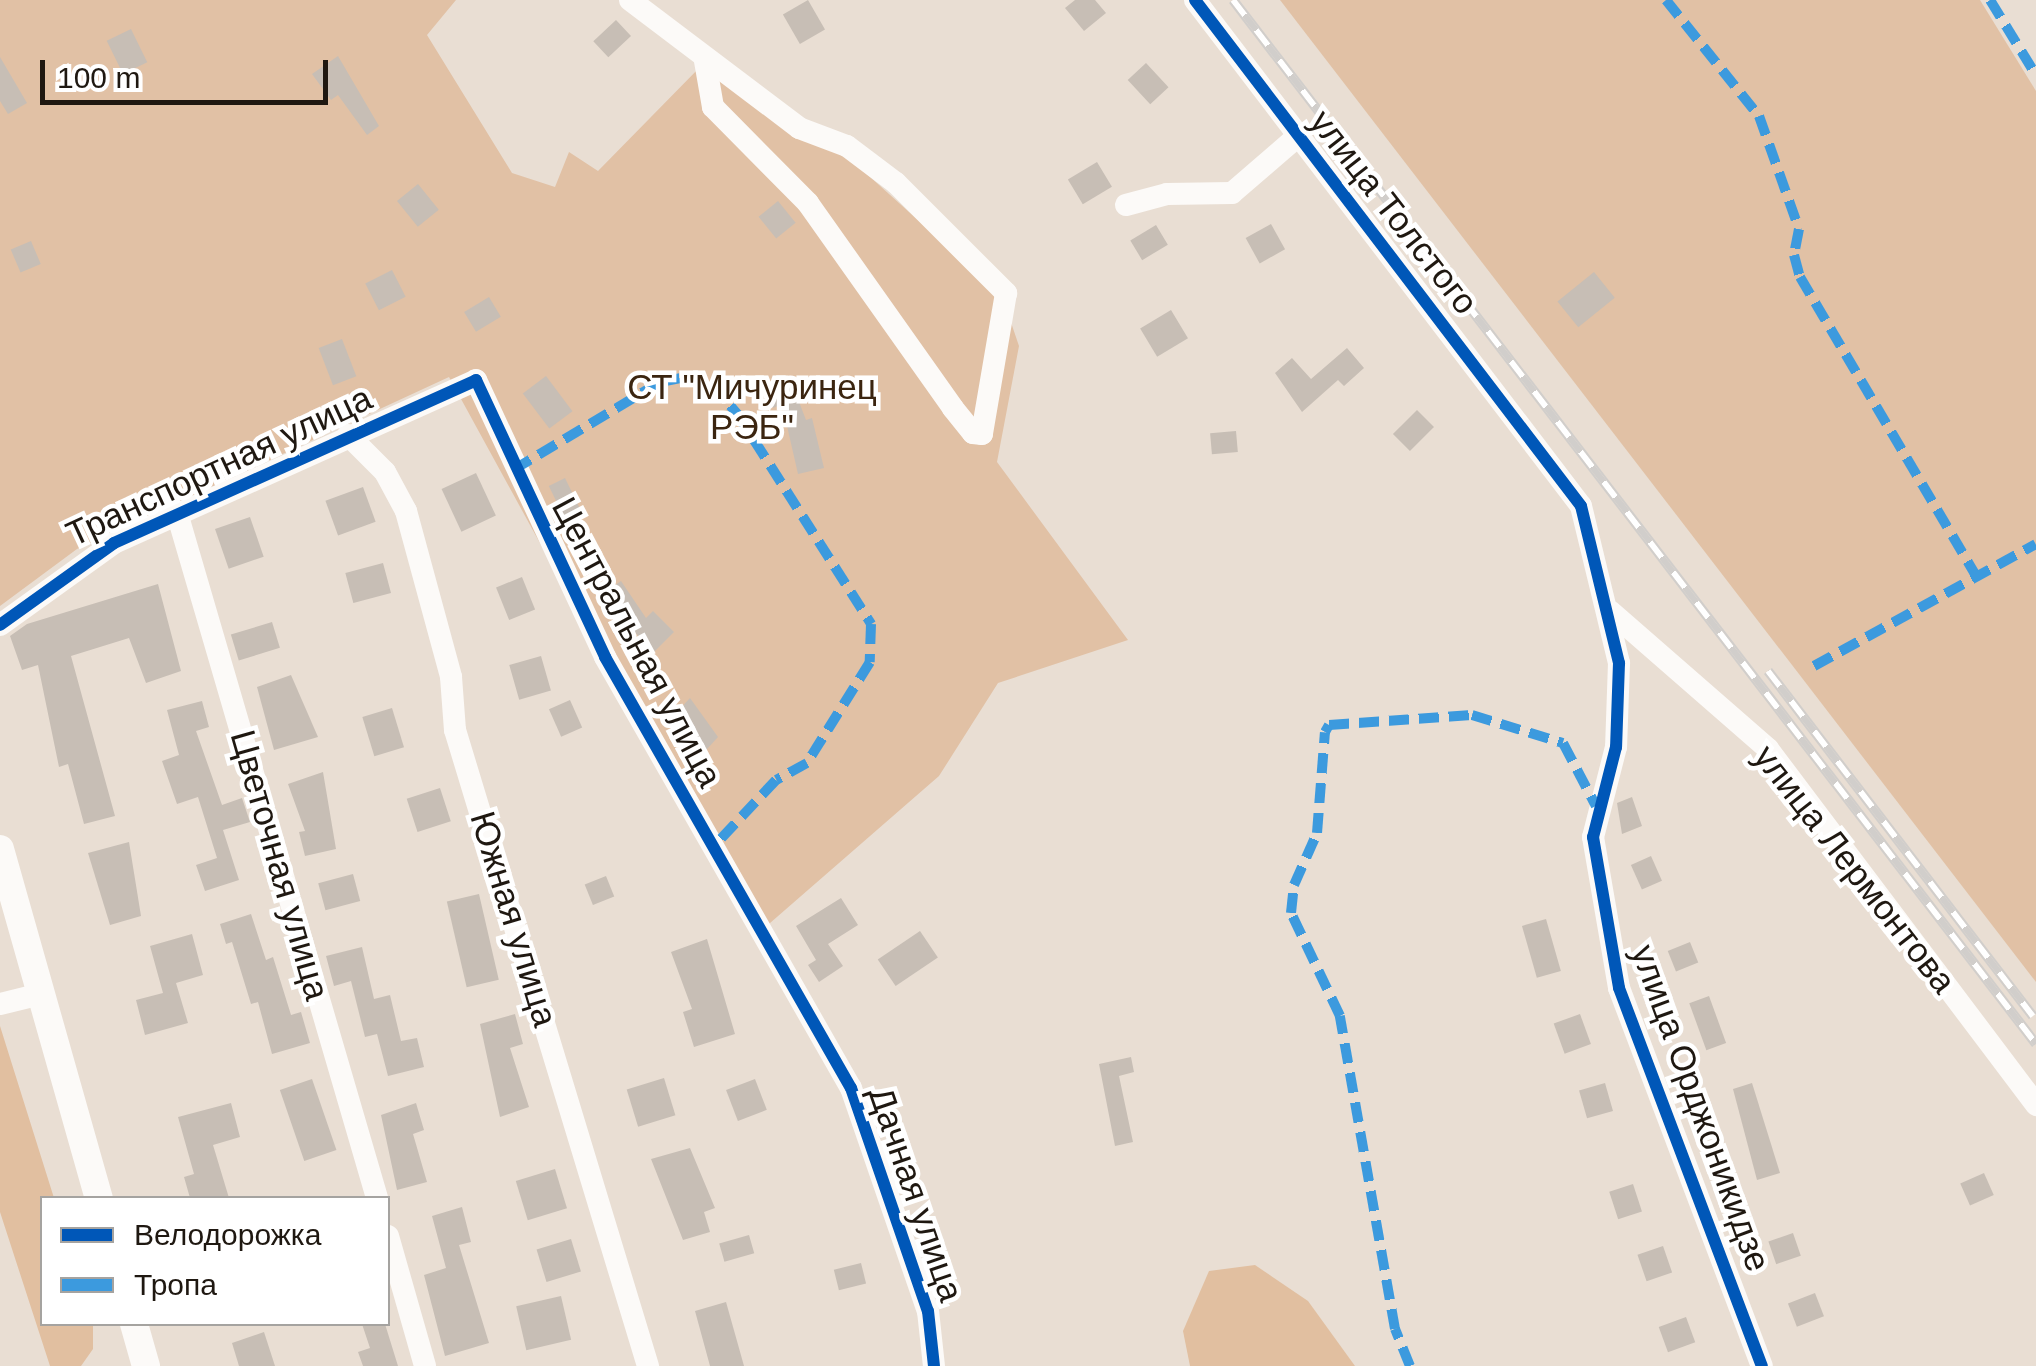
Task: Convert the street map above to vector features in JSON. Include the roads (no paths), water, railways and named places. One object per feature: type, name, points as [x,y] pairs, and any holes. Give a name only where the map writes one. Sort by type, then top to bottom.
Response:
[{"type":"main road","points":[[0,849],[98,1196]]},
{"type":"main road","points":[[135,1326],[146,1366]]},
{"type":"street","points":[[630,0],[705,61],[800,128],[847,146],[896,183],[1006,293],[987,425],[982,434],[973,433],[808,203],[713,106],[705,61]]},
{"type":"street","name":"улица Толстого","points":[[1195,0],[1580,506],[1610,611]]},
{"type":"street","name":"улица Толстого","points":[[1126,205],[1167,194],[1232,193],[1298,136]]},
{"type":"street","name":"Транспортная улица","points":[[0,625],[62,574],[180,522],[348,435],[476,380]]},
{"type":"street","name":"Центральная улица","points":[[476,380],[509,462],[605,658],[763,934]]},
{"type":"street","name":"Южная улица","points":[[348,435],[385,472],[406,510],[452,676],[455,730],[648,1366]]},
{"type":"street","name":"Цветочная улица","points":[[180,522],[376,1196]]},
{"type":"street","name":"улица Орджоникидзе","points":[[1610,611],[1622,704],[1596,806],[1596,874],[1620,988],[1762,1366]]},
{"type":"street","name":"улица Лермонтова","points":[[1610,611],[1768,749],[2036,1105]]},
{"type":"street","name":"Дачная улица","points":[[763,934],[850,1088],[928,1311],[934,1366]]},
{"type":"street","points":[[0,1004],[41,994]]},
{"type":"street","points":[[390,1243],[426,1366]]},
{"type":"railway","points":[[1233,0],[2036,1044]]},
{"type":"railway","points":[[1768,671],[2033,1016]]},
{"type":"park label","name":"СТ \"Мичуринец РЭБ\"","points":[[752,407]]}]
